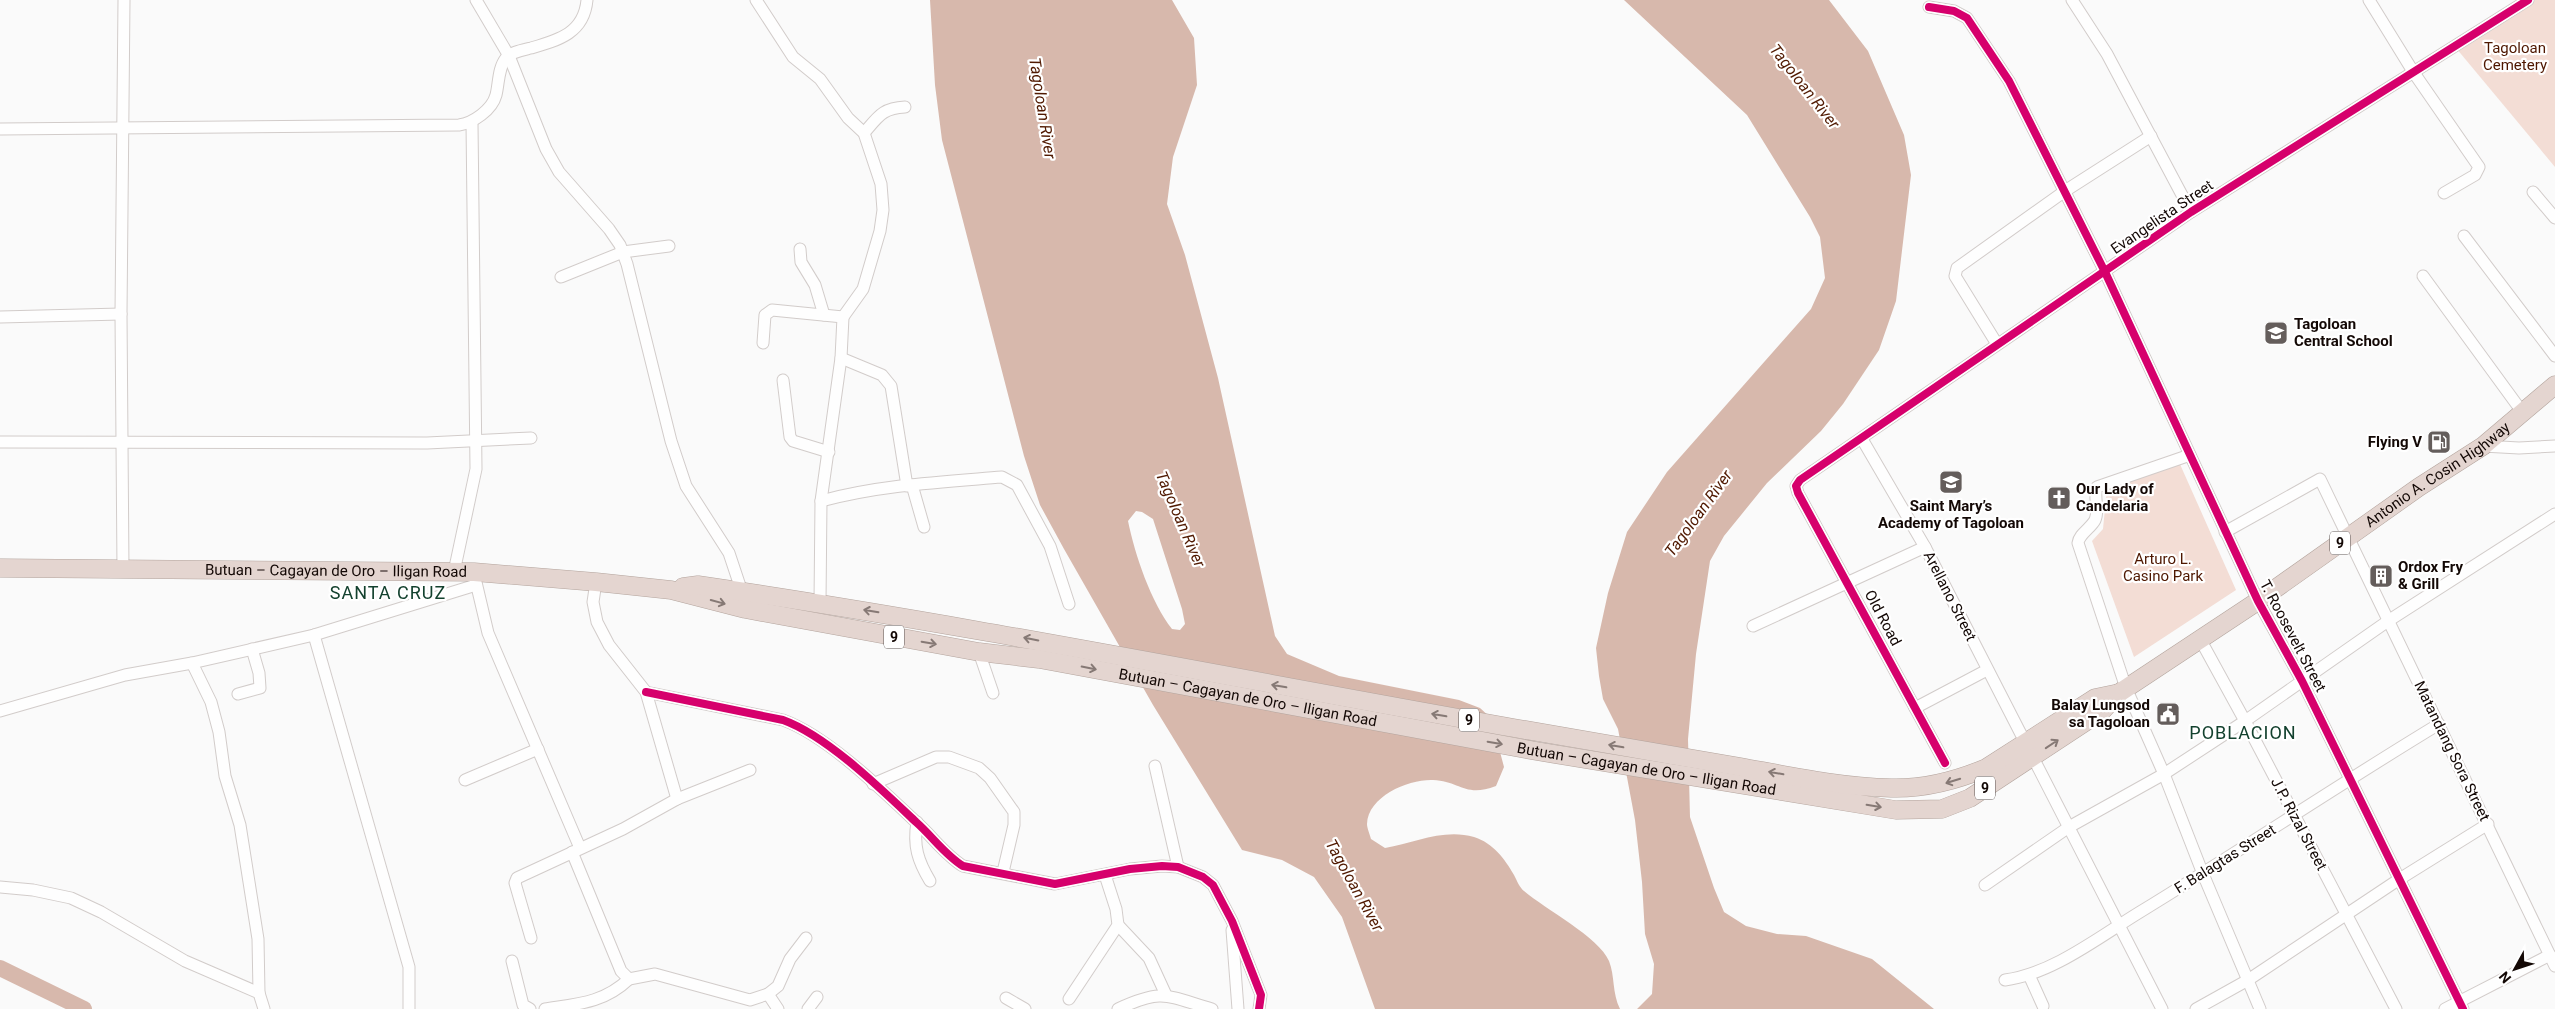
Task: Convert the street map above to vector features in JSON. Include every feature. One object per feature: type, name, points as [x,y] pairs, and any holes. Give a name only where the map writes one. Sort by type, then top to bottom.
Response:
[{"type":"highway","name":"Antonio A. Cosin Highway","points":[[1825,790],[1938,785],[1986,768],[2028,750],[2102,711],[2122,690],[2258,601],[2418,487],[2483,446],[2555,385]]},
{"type":"highway","name":"Butuan – Cagayan de Oro – Iligan Road","points":[[0,568],[454,572],[475,578],[596,582],[670,590],[745,609],[979,652],[1039,659],[1536,751],[1825,790]]},
{"type":"highway","name":"Butuan – Cagayan de Oro – Iligan Road","points":[[670,590],[698,585],[993,632],[1825,790]]},
{"type":"highway","name":"Antonio A. Cosin Highway","points":[[1825,790],[1896,810],[1942,809],[1970,798],[2028,750]]},
{"type":"street","points":[[123,570],[121,314],[124,0]]},
{"type":"street","points":[[476,0],[508,56],[546,149],[559,172],[609,229],[623,252],[671,441],[686,486],[729,553],[742,592]]},
{"type":"street","points":[[0,129],[122,130],[459,125],[472,123],[496,98],[501,67],[508,56],[574,31],[584,19],[587,0]]},
{"type":"street","points":[[756,0],[793,57],[820,79],[848,118],[864,134],[881,184],[883,210],[863,289],[843,318],[841,358],[821,501],[820,603]]},
{"type":"street","points":[[2072,0],[2107,54],[2191,212]]},
{"type":"street","points":[[2369,0],[2414,73],[2478,168],[2475,175],[2444,193]]},
{"type":"street","name":"Evangelista Street","points":[[1796,486],[1800,480],[2191,212],[2528,0]]},
{"type":"street","name":"T. Roosevelt Street","points":[[1930,6],[1954,11],[1967,18],[2009,82],[2105,272],[2258,601],[2302,681],[2461,1006]]},
{"type":"street","points":[[864,134],[884,111],[890,108],[905,106]]},
{"type":"street","points":[[454,572],[476,469],[472,123]]},
{"type":"street","points":[[1998,344],[1955,276],[1955,270],[2065,191],[2151,136]]},
{"type":"street","points":[[2533,192],[2555,218]]},
{"type":"street","points":[[2464,236],[2555,356]]},
{"type":"street","points":[[561,277],[623,252],[669,246]]},
{"type":"street","points":[[800,249],[802,262],[815,284],[824,315]]},
{"type":"street","points":[[2423,276],[2523,413]]},
{"type":"street","points":[[763,343],[764,315],[772,310],[843,318]]},
{"type":"street","points":[[0,317],[121,314]]},
{"type":"street","points":[[841,358],[882,375],[891,386],[910,485],[924,527]]},
{"type":"street","points":[[783,380],[790,437],[793,442],[829,452]]},
{"type":"street","points":[[0,442],[427,443],[531,438]]},
{"type":"street","name":"Arellano Street","points":[[1862,439],[1925,547],[2162,1009]]},
{"type":"street","points":[[2483,446],[2519,448],[2555,446]]},
{"type":"street","points":[[2190,455],[2097,487],[2098,511],[2095,520],[2078,539],[2078,543],[2122,690],[2164,774],[2203,874],[2260,1009]]},
{"type":"street","points":[[821,501],[853,492],[1002,477],[1016,485],[1050,546],[1069,604]]},
{"type":"street","name":"Matandang Sora Street","points":[[2225,532],[2320,479],[2555,966]]},
{"type":"street","name":"Old Road","points":[[1796,486],[1798,493],[1946,763]]},
{"type":"street","points":[[1986,885],[2069,827],[2164,774],[2245,721],[2388,621],[2555,514]]},
{"type":"street","points":[[1754,626],[1925,547]]},
{"type":"street","points":[[0,711],[125,675],[192,663],[314,635],[475,578],[488,633],[538,749],[621,971],[629,979]]},
{"type":"street","points":[[596,582],[593,602],[597,622],[609,644],[646,692],[677,800]]},
{"type":"street","points":[[314,635],[409,968],[409,1009]]},
{"type":"street","name":"J.P. Rizal Street","points":[[2200,639],[2396,1009]]},
{"type":"street","points":[[238,694],[260,688],[259,673],[252,649]]},
{"type":"street","points":[[979,652],[993,693]]},
{"type":"street","points":[[192,663],[211,702],[219,732],[225,776],[240,825],[258,939],[260,993],[264,1009]]},
{"type":"street","points":[[1915,708],[1987,670]]},
{"type":"street","points":[[646,692],[794,724],[819,738],[917,822],[955,861],[963,866],[1003,872],[1055,884],[1130,869],[1162,866],[1178,867],[1208,880],[1216,890],[1232,920],[1261,995],[1259,1009]]},
{"type":"street","name":"F. Balagtas Street","points":[[2005,980],[2029,975],[2120,924],[2203,874],[2349,778],[2439,724]]},
{"type":"street","points":[[465,780],[538,749]]},
{"type":"street","points":[[872,784],[936,757],[949,757],[979,768],[990,778],[1014,812],[1014,825],[1003,872]]},
{"type":"street","points":[[1155,766],[1178,867]]},
{"type":"street","points":[[531,938],[515,881],[677,800],[750,770]]},
{"type":"street","points":[[917,822],[914,839],[916,852],[930,881]]},
{"type":"street","points":[[2196,1009],[2248,980],[2398,880],[2488,824]]},
{"type":"street","points":[[1105,875],[1116,909],[1118,925],[1149,958],[1166,995]]},
{"type":"street","points":[[0,887],[33,890],[71,898],[101,912],[185,961],[260,993]]},
{"type":"street","points":[[1232,920],[1238,1009]]},
{"type":"street","points":[[1069,999],[1118,925]]},
{"type":"street","points":[[545,1009],[589,1003],[607,996],[629,979],[661,975],[750,1000],[768,994],[778,986],[790,959],[806,938]]},
{"type":"street","points":[[2445,1009],[2461,1006],[2550,955]]},
{"type":"street","points":[[512,961],[523,1005],[530,1009]]},
{"type":"street","points":[[2029,975],[2043,1006]]},
{"type":"street","points":[[768,994],[778,1009]]},
{"type":"street","points":[[1118,1009],[1144,997],[1166,995],[1212,1009]]},
{"type":"street","points":[[808,1009],[817,997]]},
{"type":"street","points":[[1006,998],[1026,1009]]},
{"type":"green space","name":"Tagoloan Cemetery","points":[[2530,0],[2555,0],[2555,167],[2456,48]]},
{"type":"green space","name":"Arturo L. Casino Park","points":[[2179,462],[2236,590],[2134,657],[2092,541],[2103,529],[2107,489]]},
{"type":"water","name":"Tagoloan River","points":[[930,0],[1172,0],[1194,38],[1197,85],[1173,157],[1167,204],[1185,255],[1218,378],[1275,636],[1287,654],[1339,676],[1459,700],[1480,708],[1491,718],[1504,767],[1496,786],[1470,790],[1442,781],[1423,780],[1402,786],[1391,791],[1374,805],[1369,814],[1367,824],[1371,839],[1385,848],[1429,837],[1452,834],[1474,837],[1493,847],[1523,890],[1583,933],[1603,952],[1611,967],[1617,1003],[1620,1009],[1375,1009],[1342,917],[1314,877],[1282,860],[1242,850],[1153,705],[1040,505],[1024,456],[942,140],[935,85]],"holes":[[[1136,511],[1142,512],[1153,519],[1182,609],[1185,624],[1180,630],[1172,629],[1164,618],[1139,563],[1128,521]]]},
{"type":"water","name":"Tagoloan River","points":[[1624,0],[1829,0],[1868,51],[1904,135],[1911,175],[1896,301],[1879,350],[1843,404],[1821,431],[1767,483],[1724,536],[1710,561],[1696,654],[1688,739],[1690,817],[1724,912],[1746,926],[1777,934],[1806,936],[1872,959],[1934,1009],[1637,1009],[1652,994],[1654,964],[1645,934],[1642,882],[1635,820],[1618,729],[1603,699],[1599,676],[1596,648],[1608,593],[1627,532],[1667,472],[1811,309],[1825,278],[1820,237],[1810,217],[1747,115]]},
{"type":"waterway","points":[[0,968],[84,1009]]},
{"type":"cycle path","points":[[1945,763],[1798,493],[1796,486],[1800,480],[2191,212],[2528,0]]},
{"type":"cycle path","points":[[1929,7],[1954,11],[1967,18],[2009,81],[2105,272],[2258,601],[2302,681],[2463,1009]]},
{"type":"cycle path","points":[[646,692],[783,720],[800,728],[817,738],[853,765],[887,794],[950,856],[963,866],[1055,884],[1130,869],[1162,866],[1178,867],[1203,877],[1213,885],[1232,921],[1261,995],[1259,1009]]},
{"type":"place","name":"Tagoloan Central School","points":[[2276,333]]},
{"type":"place","name":"Flying V","points":[[2439,442]]},
{"type":"place","name":"Saint Mary’s Academy of Tagoloan","points":[[1951,482]]},
{"type":"place","name":"Our Lady of Candelaria","points":[[2059,498]]},
{"type":"place","name":"Ordox Fry & Grill","points":[[2381,576]]},
{"type":"place","name":"Balay Lungsod sa Tagoloan","points":[[2168,714]]},
{"type":"district","name":"SANTA CRUZ","points":[[388,593]]},
{"type":"district","name":"POBLACION","points":[[2243,733]]}]
